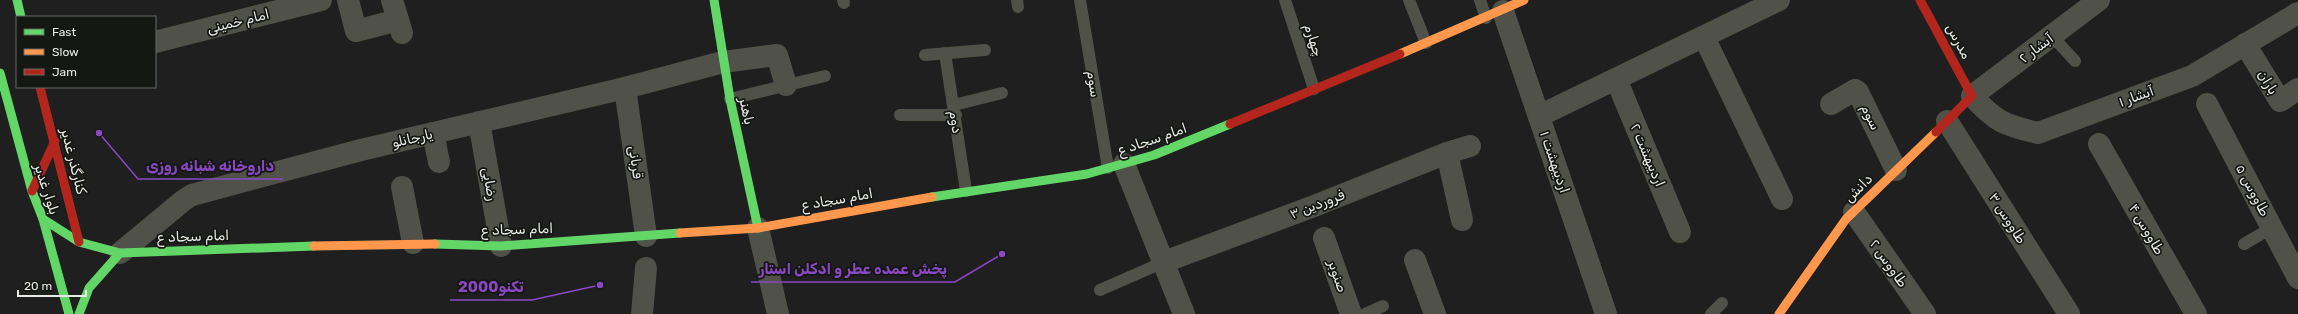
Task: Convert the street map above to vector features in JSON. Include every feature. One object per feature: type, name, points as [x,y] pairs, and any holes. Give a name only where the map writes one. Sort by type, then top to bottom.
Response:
[{"type":"main road","points":[[17,0],[21,16]]},
{"type":"main road","name":"باهنر","points":[[714,0],[730,99],[758,228]]},
{"type":"main road","name":"امام سجاد ع","points":[[42,219],[79,242],[120,253],[413,243],[501,246],[758,228],[966,191],[1087,174],[1154,155],[1314,90],[1524,0]]},
{"type":"main road","name":"مدرس","points":[[1920,0],[1972,96]]},
{"type":"main road","name":"بلوار غدیر","points":[[0,73],[32,191],[42,219],[69,314]]},
{"type":"main road","name":"کنارگذر غدیر","points":[[40,88],[55,141],[79,242]]},
{"type":"main road","name":"دانش","points":[[1779,314],[1846,219],[1972,96]]},
{"type":"main road","points":[[32,191],[55,141]]},
{"type":"main road","points":[[80,314],[81,306],[91,284],[120,253]]},
{"type":"street","name":"امام خمینی","points":[[156,42],[321,0]]},
{"type":"street","points":[[348,0],[356,31],[398,18]]},
{"type":"street","points":[[1539,116],[1779,0]]},
{"type":"street","name":"آبشار ۲","points":[[1972,96],[2099,0]]},
{"type":"street","name":"آبشار ۱","points":[[1972,96],[1991,117],[2014,127],[2038,133],[2192,76],[2298,13]]},
{"type":"street","name":"اردیبهشت ۱","points":[[1494,14],[1539,116],[1606,314]]},
{"type":"street","points":[[1704,37],[1782,199]]},
{"type":"street","name":"باران","points":[[2245,44],[2280,101],[2298,89]]},
{"type":"street","name":"یارجانلو","points":[[120,253],[192,195],[361,150],[625,88],[723,62],[777,56],[786,85]]},
{"type":"street","name":"اردیبهشت ۲","points":[[1616,79],[1680,232]]},
{"type":"street","name":"قربانی","points":[[625,88],[646,236]]},
{"type":"street","name":"سوم","points":[[1831,104],[1855,90],[1858,92],[1896,170]]},
{"type":"street","name":"طاووس ۵","points":[[2207,104],[2273,227],[2298,278]]},
{"type":"street","name":"طاووس ۳","points":[[1946,121],[2069,314]]},
{"type":"street","name":"رضایی","points":[[479,122],[501,246]]},
{"type":"street","points":[[433,133],[439,162]]},
{"type":"street","name":"طاووس ۴","points":[[2099,144],[2196,314]]},
{"type":"street","name":"فروردین ۳","points":[[1164,262],[1314,206],[1447,153],[1470,146]]},
{"type":"street","points":[[1447,153],[1462,220]]},
{"type":"street","points":[[1116,166],[1164,262],[1184,314]]},
{"type":"street","points":[[402,187],[413,243]]},
{"type":"street","name":"طاووس ۲","points":[[1854,212],[1925,314]]},
{"type":"street","points":[[758,228],[772,312]]},
{"type":"street","name":"صنوبر","points":[[1324,238],[1351,314]]},
{"type":"street","points":[[1415,260],[1435,314]]},
{"type":"street","points":[[642,314],[646,268]]},
{"type":"lane","name":"سوم","points":[[1080,0],[1116,166]]},
{"type":"lane","name":"چهارم","points":[[1286,0],[1314,90]]},
{"type":"lane","points":[[1409,0],[1426,43]]},
{"type":"lane","points":[[1480,0],[1494,14]]},
{"type":"lane","points":[[2052,36],[2075,61]]},
{"type":"lane","points":[[925,55],[985,50]]},
{"type":"lane","name":"دوم","points":[[945,53],[955,110],[966,191]]},
{"type":"lane","points":[[730,99],[824,76]]},
{"type":"lane","points":[[900,115],[955,110],[1002,93]]},
{"type":"lane","points":[[2244,244],[2273,227]]},
{"type":"lane","points":[[1100,290],[1164,262]]},
{"type":"lane","points":[[1711,314],[1722,303]]},
{"type":"lane","points":[[1366,314],[1383,306]]},
{"type":"traffic: fast","points":[[17,0],[21,16]]},
{"type":"traffic: fast","points":[[714,0],[730,99],[758,228]]},
{"type":"traffic: fast","points":[[0,73],[32,191],[43,219],[69,314]]},
{"type":"traffic: fast","points":[[932,197],[1087,174],[1154,155],[1230,124]]},
{"type":"traffic: fast","points":[[43,219],[79,242],[120,253],[314,246]]},
{"type":"traffic: fast","points":[[435,244],[501,246],[680,233]]},
{"type":"traffic: fast","points":[[79,314],[89,288],[120,253]]},
{"type":"traffic: slow","points":[[1400,54],[1524,0]]},
{"type":"traffic: slow","points":[[1779,314],[1846,219],[1936,132]]},
{"type":"traffic: slow","points":[[680,233],[758,228],[932,197]]},
{"type":"traffic: slow","points":[[314,246],[435,244]]},
{"type":"traffic: jam","points":[[1920,0],[1972,96],[1936,132]]},
{"type":"traffic: jam","points":[[1230,124],[1400,54]]},
{"type":"traffic: jam","points":[[40,88],[79,242]]},
{"type":"traffic: jam","points":[[32,191],[55,141]]},
{"type":"place","name":"داروخانه شبانه روزی","points":[[99,133]]},
{"type":"place","name":"پخش عمده عطر و ادکلن استار","points":[[1002,254]]},
{"type":"place","name":"تکنو2000","points":[[600,285]]}]
